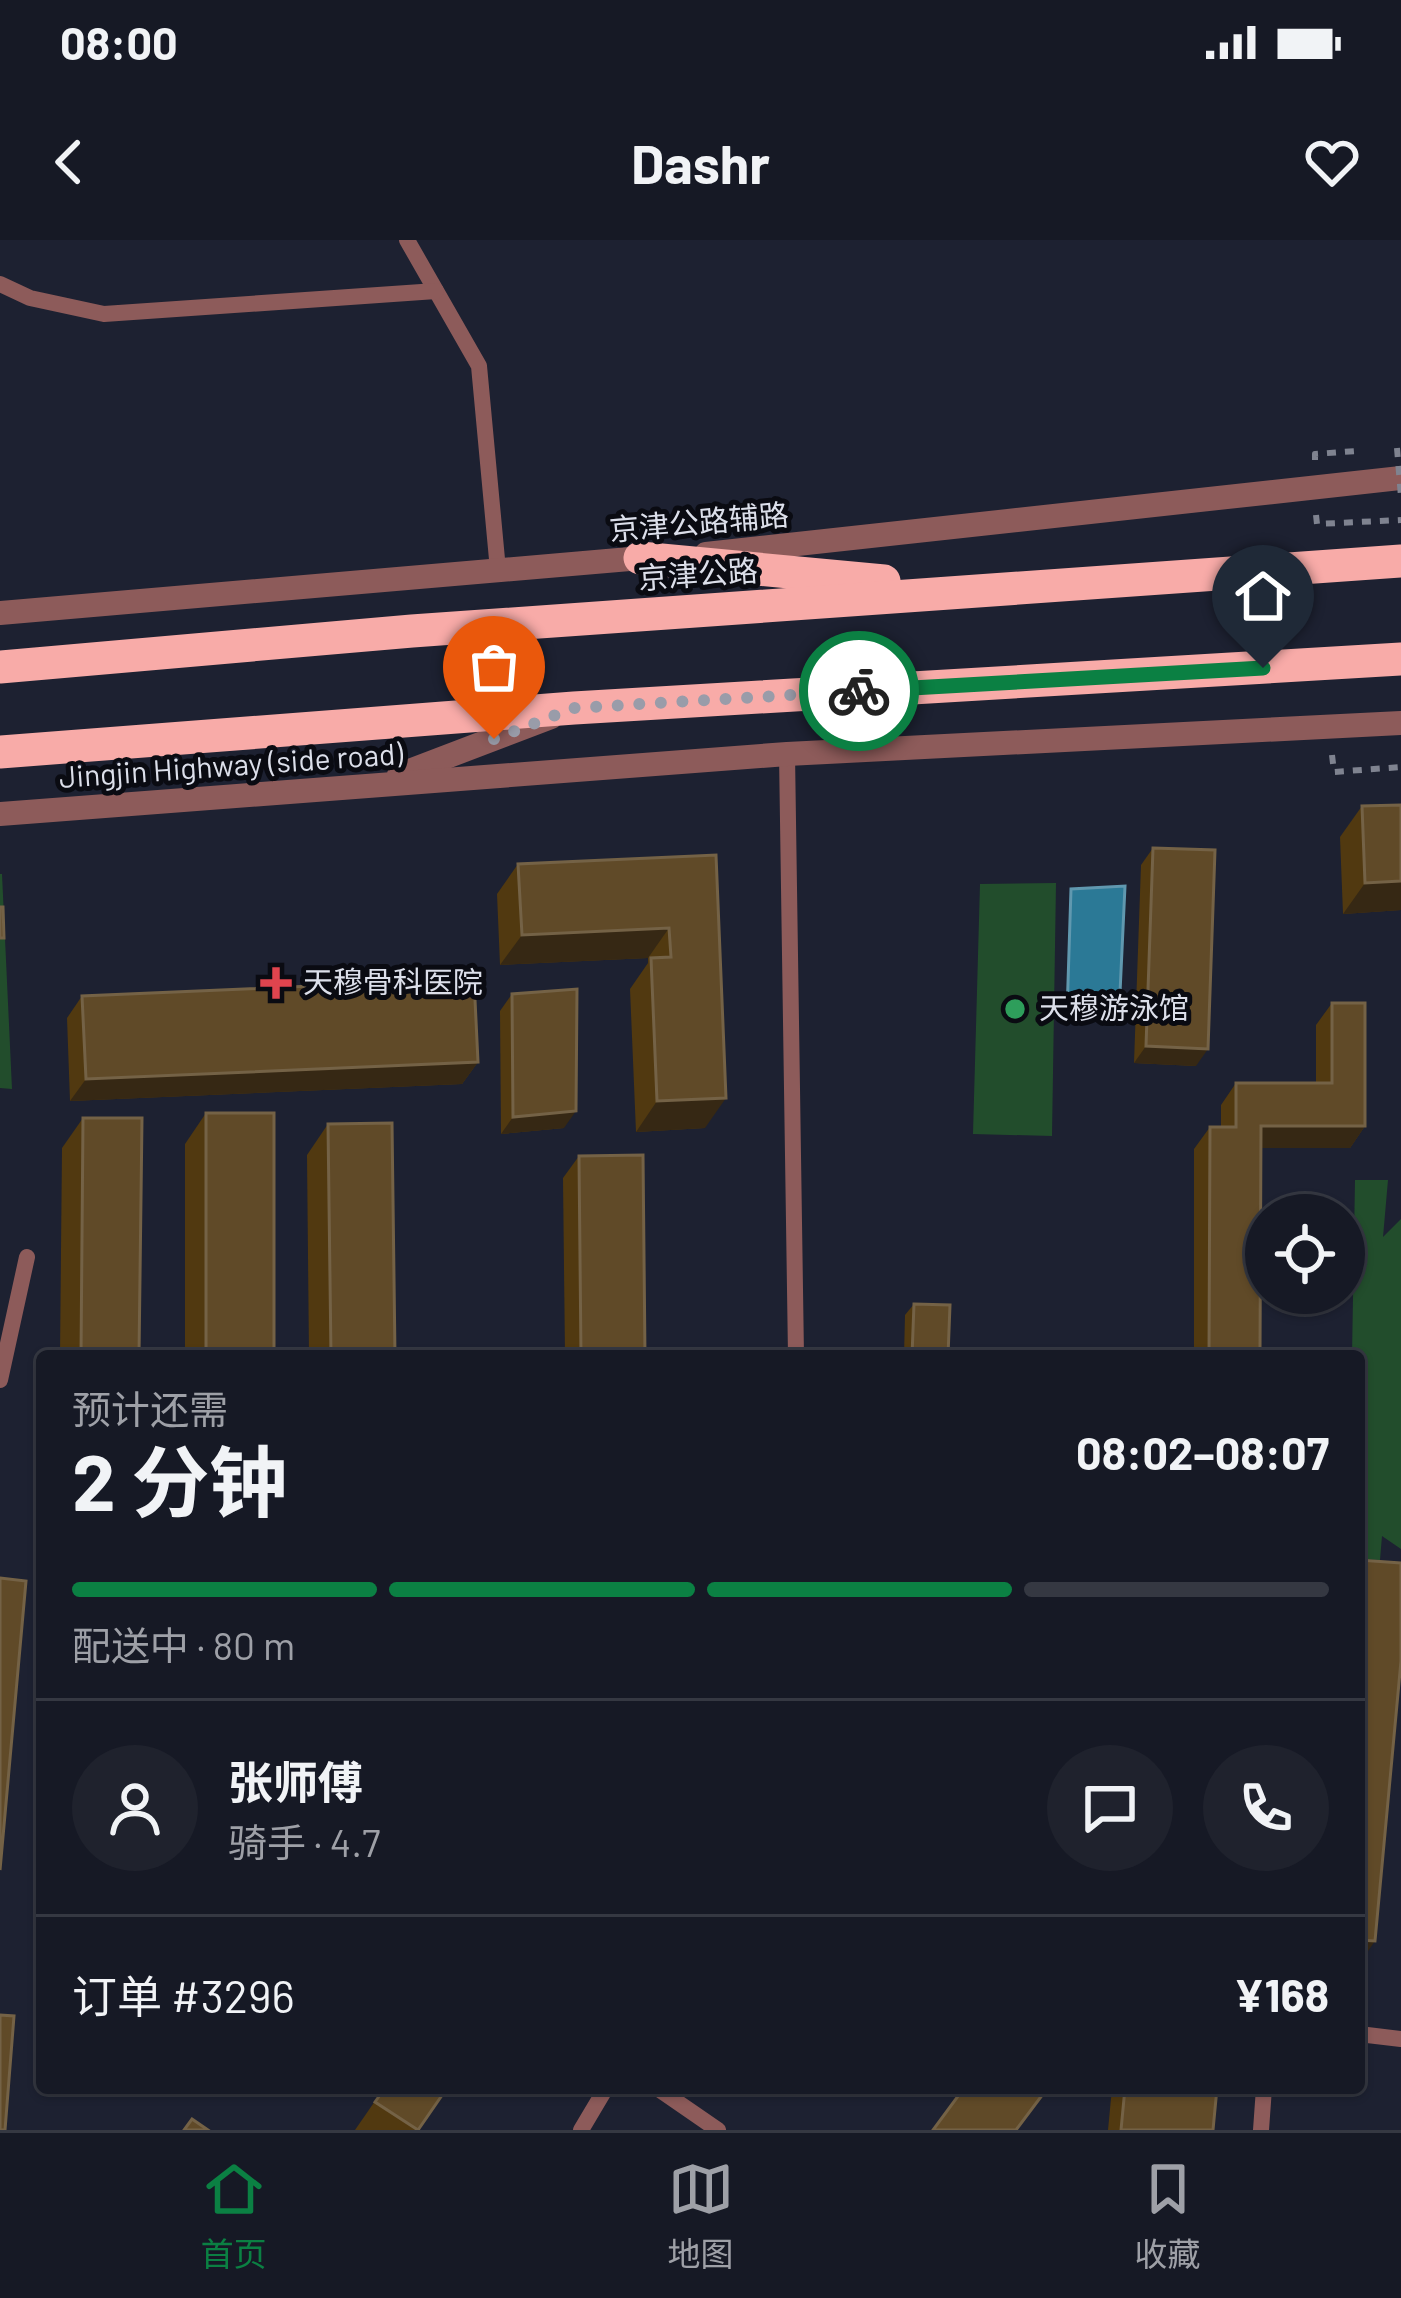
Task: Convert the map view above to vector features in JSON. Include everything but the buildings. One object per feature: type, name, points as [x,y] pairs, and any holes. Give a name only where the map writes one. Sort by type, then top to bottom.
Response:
[{"type":"highway","points":[[640,558],[982,590]]},
{"type":"highway","name":"京津公路","points":[[0,667],[412,632],[1401,561]]},
{"type":"highway","points":[[0,752],[574,708],[1401,659]]},
{"type":"street","name":"京津公路辅路","points":[[0,613],[719,553],[1401,478]]},
{"type":"street","points":[[374,785],[574,708]]},
{"type":"street","name":"Jingjin Highway (side road)","points":[[0,814],[787,754],[1401,723]]},
{"type":"lane","points":[[407,240],[479,366],[498,570]]},
{"type":"lane","points":[[0,284],[30,298],[104,314],[436,291]]},
{"type":"lane","points":[[787,754],[796,1350]]},
{"type":"lane","points":[[0,1380],[27,1257]]},
{"type":"lane","points":[[1365,2035],[1401,2039]]},
{"type":"lane","points":[[581,2130],[602,2094]]},
{"type":"lane","points":[[666,2094],[718,2130]]},
{"type":"lane","points":[[1261,2130],[1264,2094]]},
{"type":"path","points":[[1397,448],[1401,497]]},
{"type":"path","points":[[1316,524],[1401,520]]},
{"type":"path","points":[[1334,772],[1401,767]]},
{"type":"green space","points":[[2,874],[12,1089],[0,1088]]},
{"type":"green space","name":"天穆游泳馆","points":[[1056,883],[1052,1136],[973,1134],[980,884]]},
{"type":"green space","points":[[1355,1180],[1388,1180],[1383,1237],[1401,1219],[1401,1549],[1382,1536],[1380,1560],[1365,1559],[1365,1350],[1352,1350],[1353,1314],[1365,1314],[1365,1194],[1355,1194]]},
{"type":"water","points":[[1125,886],[1119,1014],[1067,1014],[1071,889]]},
{"type":"way so far","points":[[494,739],[574,708],[859,691]]},
{"type":"place","name":"天穆骨科医院","points":[[276,983]]},
{"type":"place","name":"天穆游泳馆","points":[[1015,1009]]},
{"type":"route","points":[[859,691],[1263,668]]}]
